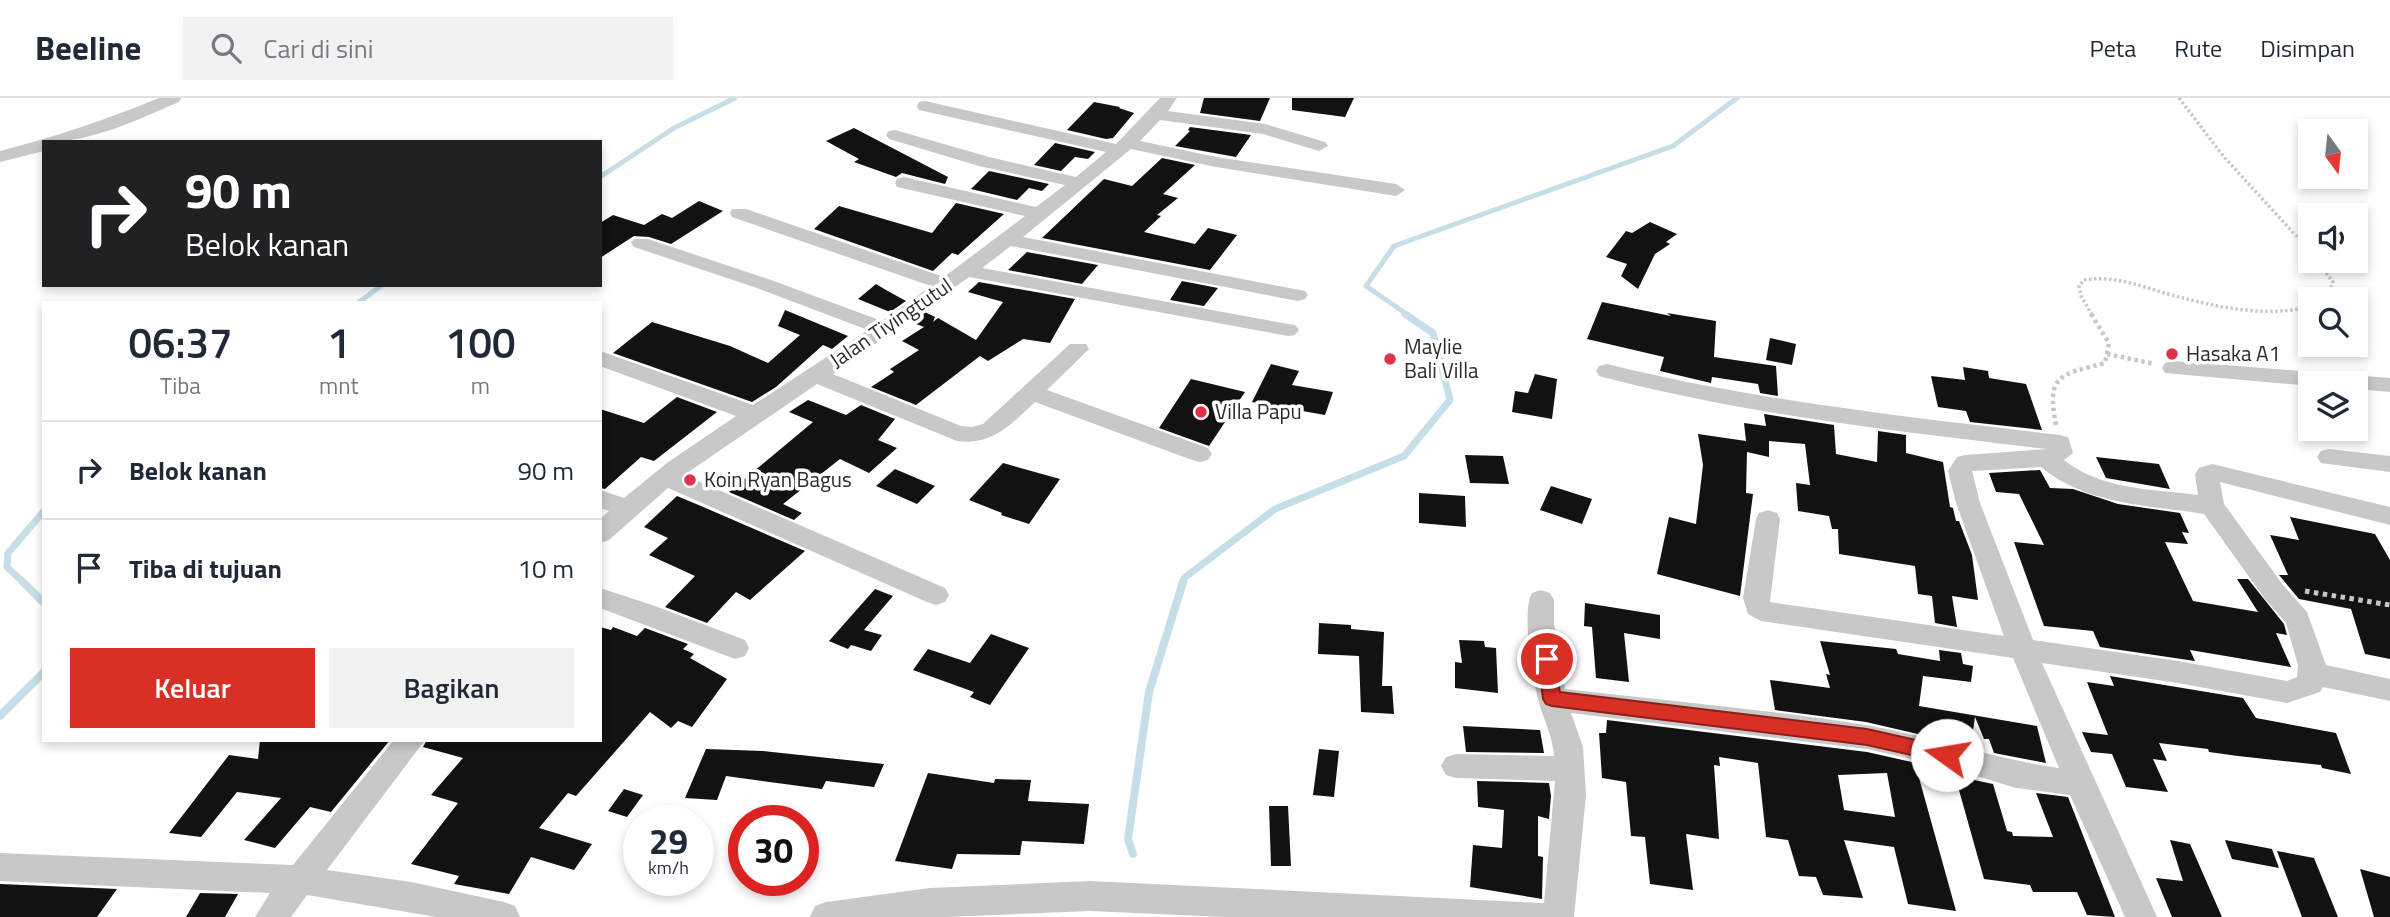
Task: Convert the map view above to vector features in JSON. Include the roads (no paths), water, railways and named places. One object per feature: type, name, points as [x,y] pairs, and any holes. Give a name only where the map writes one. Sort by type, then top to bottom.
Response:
[{"type":"street","points":[[60,140],[115,123],[173,98]]},
{"type":"street","name":"Jalan Tiyingtutul","points":[[611,518],[754,414],[947,285],[1009,240],[1122,147],[1169,98]]},
{"type":"street","points":[[925,106],[1122,147],[1396,190]]},
{"type":"street","points":[[1155,114],[1265,129],[1319,146]]},
{"type":"street","points":[[895,135],[985,162],[1080,183]]},
{"type":"street","points":[[0,157],[42,146]]},
{"type":"street","points":[[904,183],[1040,214]]},
{"type":"street","points":[[739,213],[947,285]]},
{"type":"street","points":[[1009,240],[1298,295]]},
{"type":"street","points":[[641,243],[881,328]]},
{"type":"street","points":[[967,271],[1288,330]]},
{"type":"street","points":[[816,374],[965,435],[991,430],[1079,349]]},
{"type":"street","points":[[602,359],[754,414]]},
{"type":"street","points":[[2173,368],[2390,385]]},
{"type":"street","points":[[1607,371],[1672,389],[1746,404],[2054,451]]},
{"type":"street","points":[[1031,392],[1200,454]]},
{"type":"street","points":[[2054,451],[2068,476],[2105,491],[2212,506]]},
{"type":"street","points":[[2054,451],[1965,463],[1961,471],[1968,503],[2022,648],[2141,917]]},
{"type":"street","points":[[2329,457],[2390,464]]},
{"type":"street","points":[[1768,519],[1756,598],[1760,611],[2178,671],[2287,692],[2310,684],[2310,655],[2298,619],[2269,586],[2212,506],[2207,474],[2212,472],[2390,516]]},
{"type":"street","points":[[666,477],[936,595]]},
{"type":"street","points":[[602,502],[611,518]]},
{"type":"street","points":[[602,599],[735,649]]},
{"type":"street","points":[[1541,600],[1541,623],[1552,699],[1567,747],[1571,795],[1558,917]]},
{"type":"street","points":[[2311,673],[2390,690]]},
{"type":"street","points":[[1552,699],[1867,737],[1947,755],[2015,775],[2080,784]]},
{"type":"street","points":[[271,917],[409,742]]},
{"type":"street","points":[[1456,766],[1569,769]]},
{"type":"street","points":[[0,867],[301,880],[411,897],[504,917]]},
{"type":"street","points":[[826,917],[930,903],[1090,896],[1541,917]]},
{"type":"waterway","points":[[602,176],[674,128],[735,98]]},
{"type":"waterway","points":[[1408,315],[1366,286],[1394,246],[1673,146],[1737,98]]},
{"type":"waterway","points":[[361,301],[379,287]]},
{"type":"waterway","points":[[1182,584],[1184,578],[1275,509],[1404,456],[1450,400],[1433,333],[1405,314]]},
{"type":"waterway","points":[[25,584],[7,567],[8,553],[42,513]]},
{"type":"waterway","points":[[1133,854],[1128,839],[1149,692],[1183,582]]},
{"type":"waterway","points":[[25,584],[42,601]]},
{"type":"waterway","points":[[0,716],[42,674]]},
{"type":"place","name":"Hasaka A1","points":[[2172,354]]},
{"type":"place","name":"Maylie Bali Villa","points":[[1390,359]]},
{"type":"place","name":"Villa Papu","points":[[1201,412]]},
{"type":"place","name":"Koin Ryan Bagus","points":[[690,480]]}]
